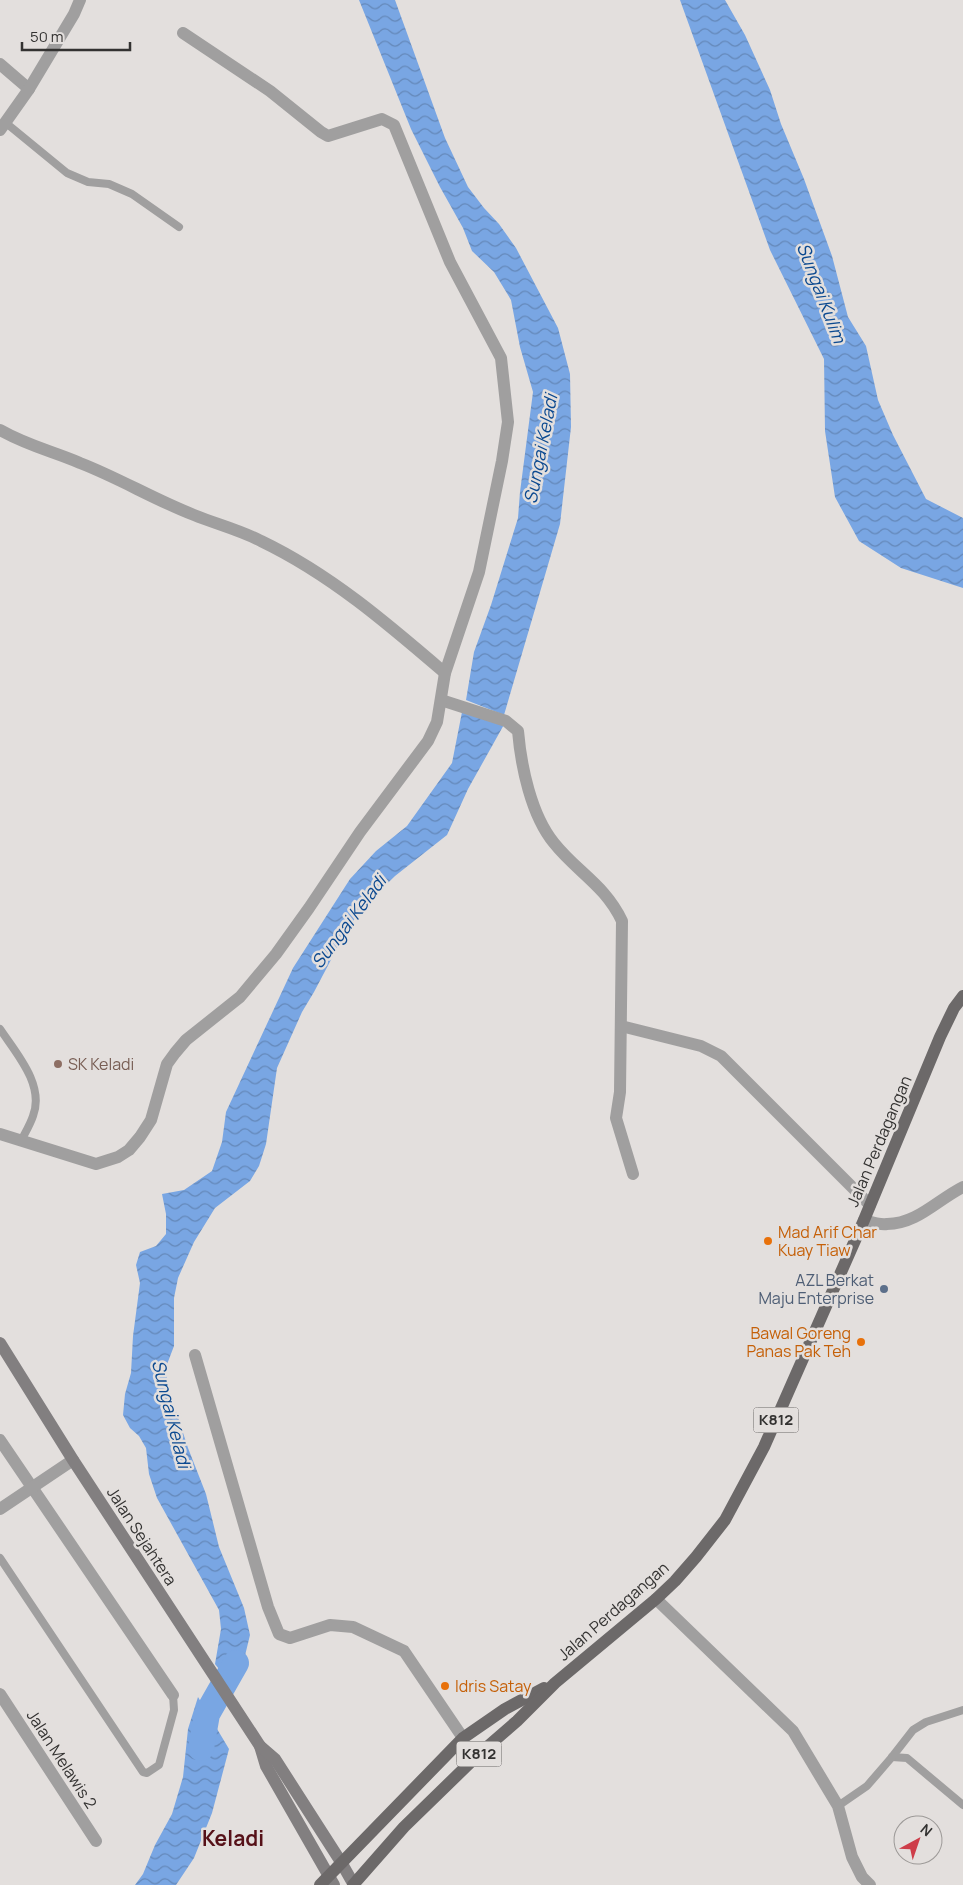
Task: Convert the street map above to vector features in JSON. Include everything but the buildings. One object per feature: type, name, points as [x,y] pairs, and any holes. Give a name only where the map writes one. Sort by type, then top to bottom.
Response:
[{"type":"main road","name":"Jalan Perdagangan","points":[[353,1885],[404,1827],[555,1683],[656,1600],[696,1557],[724,1520],[764,1447],[864,1220],[940,1037],[954,1008],[963,996]]},
{"type":"main road","name":"Jalan Sejahtera","points":[[0,1344],[241,1718],[260,1746],[275,1759],[341,1862],[353,1885]]},
{"type":"main road","name":"Jalan Perdagangan","points":[[327,1882],[341,1862],[463,1738],[505,1709],[555,1683]]},
{"type":"main road","name":"Jalan Sejahtera","points":[[260,1746],[266,1766],[327,1882]]},
{"type":"street","points":[[3,126],[29,89],[74,14],[80,0]]},
{"type":"street","points":[[0,1134],[96,1164],[118,1157],[129,1150],[140,1137],[151,1120],[168,1064],[175,1054],[186,1040],[240,997],[276,954],[360,832],[428,741],[437,722],[445,673],[479,572],[502,460],[508,422],[501,358],[450,262],[394,124],[382,119],[328,136],[270,91],[182,33]]},
{"type":"street","points":[[0,64],[29,89]]},
{"type":"street","points":[[0,430],[17,440],[46,452],[80,462],[193,515],[260,540],[315,570],[386,622],[445,673]]},
{"type":"street","points":[[441,700],[506,721],[518,730],[526,782],[542,826],[554,844],[602,889],[614,905],[622,921],[620,1092],[616,1118],[633,1174]]},
{"type":"street","points":[[621,1026],[701,1046],[721,1056],[870,1205]]},
{"type":"street","points":[[864,1220],[886,1225],[907,1222],[963,1187]]},
{"type":"street","points":[[195,1356],[268,1607],[279,1634],[290,1638],[330,1625],[353,1627],[404,1650],[463,1738]]},
{"type":"street","points":[[0,1440],[174,1695]]},
{"type":"street","points":[[0,1509],[73,1460]]},
{"type":"street","points":[[656,1600],[793,1731],[838,1806],[852,1857],[862,1877],[870,1885]]},
{"type":"street","name":"Jalan Melawis 2","points":[[0,1694],[4,1710],[96,1841]]},
{"type":"lane","points":[[3,126],[67,173],[88,182],[109,184],[132,194],[179,227]]},
{"type":"lane","points":[[0,1029],[28,1071],[36,1096],[34,1115],[21,1141]]},
{"type":"lane","points":[[0,1558],[143,1772],[147,1773],[159,1765],[174,1710],[174,1695]]},
{"type":"lane","points":[[838,1806],[867,1786],[913,1730],[926,1722],[963,1710]]},
{"type":"lane","points":[[892,1757],[907,1758],[963,1805]]},
{"type":"water","points":[[359,0],[395,0],[445,138],[468,187],[516,248],[558,328],[570,374],[571,427],[560,524],[504,715],[466,700],[474,652],[518,518],[533,392],[520,347],[511,300],[494,272],[472,251],[463,228],[411,129]]},
{"type":"water","name":"Sungai Kulim","points":[[680,0],[725,0],[745,35],[770,90],[781,124],[804,179],[832,256],[848,317],[866,346],[878,400],[893,435],[926,499],[963,518],[963,588],[901,568],[859,541],[835,497],[825,431],[824,359],[770,250]]},
{"type":"water","points":[[463,707],[506,721],[468,789],[447,835],[395,876],[361,909],[343,937],[302,1012],[277,1068],[266,1144],[259,1166],[250,1181],[215,1208],[194,1242],[178,1278],[174,1298],[174,1346],[166,1367],[167,1384],[188,1448],[206,1494],[219,1547],[244,1608],[250,1635],[241,1672],[233,1687],[215,1664],[221,1629],[219,1610],[157,1498],[149,1474],[146,1448],[139,1436],[130,1428],[123,1415],[125,1394],[131,1373],[133,1336],[140,1283],[136,1265],[140,1252],[156,1246],[166,1234],[166,1214],[162,1194],[184,1190],[212,1171],[222,1142],[226,1112],[293,968],[350,879],[376,851],[407,826],[452,763]]},
{"type":"water","points":[[198,1697],[229,1749],[212,1813],[194,1858],[176,1885],[135,1885],[143,1874],[155,1845],[172,1814],[183,1777],[188,1729]]},
{"type":"waterway","name":"Sungai Keladi","points":[[201,1748],[207,1714],[236,1663]]},
{"type":"place","name":"SK Keladi","points":[[58,1064]]},
{"type":"place","name":"Mad Arif Char Kuay Tiaw","points":[[768,1241]]},
{"type":"place","name":"AZL Berkat Maju Enterprise","points":[[884,1289]]},
{"type":"place","name":"Bawal Goreng Panas Pak Teh","points":[[861,1342]]},
{"type":"place","name":"Idris Satay","points":[[445,1686]]},
{"type":"district","name":"Keladi","points":[[233,1839]]}]
